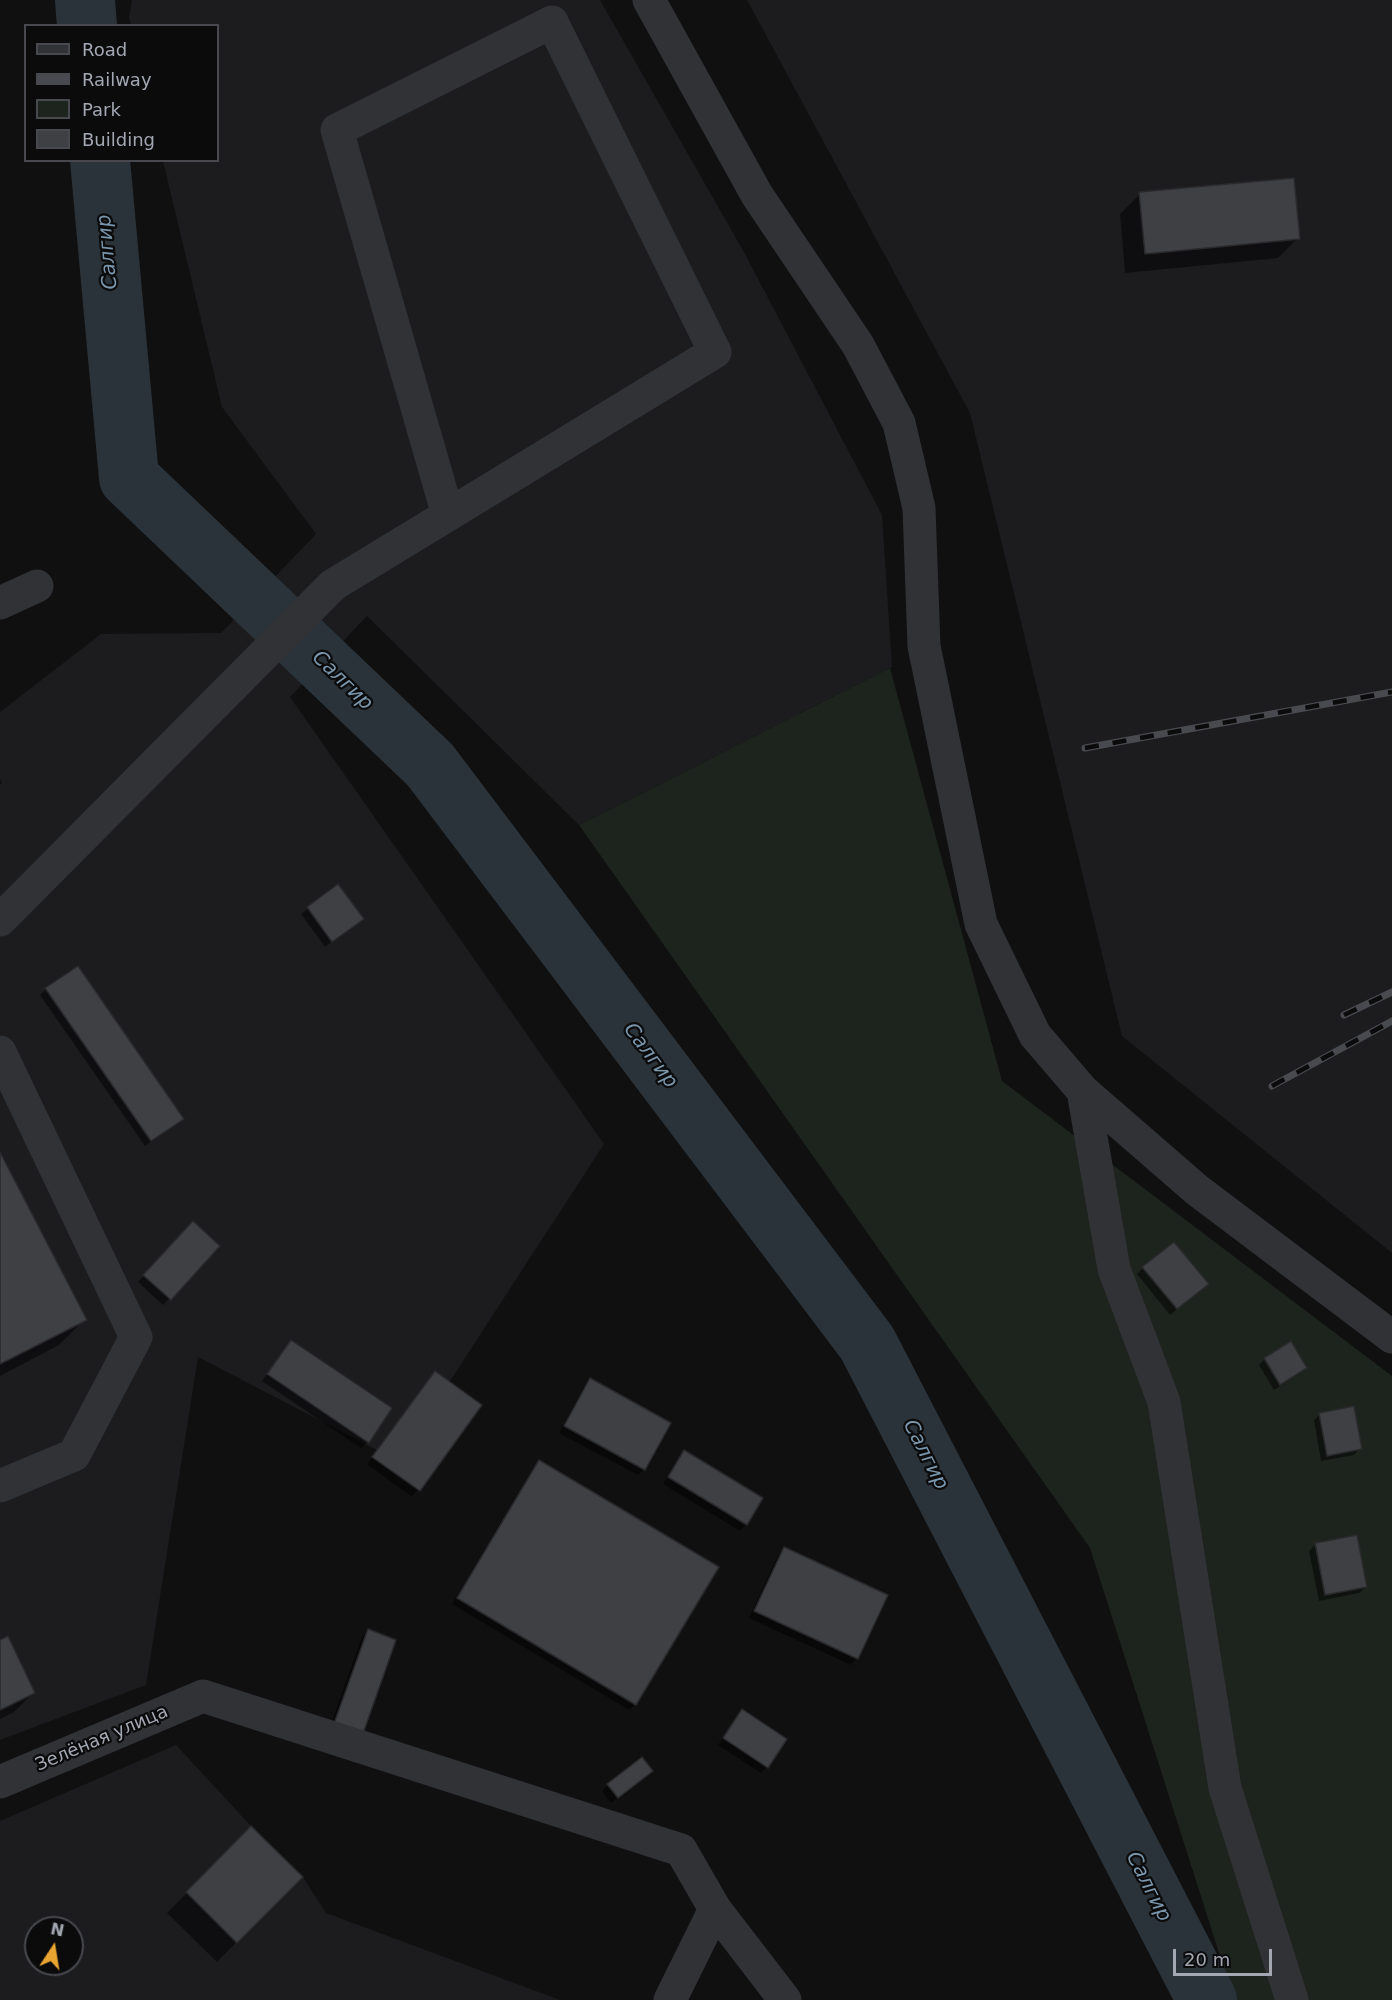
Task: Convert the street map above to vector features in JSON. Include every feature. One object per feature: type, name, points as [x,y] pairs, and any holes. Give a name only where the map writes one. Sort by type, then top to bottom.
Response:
[{"type":"street","points":[[649,0],[757,195],[858,345],[899,423],[919,508],[924,646],[981,924],[1035,1035],[1083,1091],[1197,1190],[1392,1337]]},
{"type":"street","points":[[0,920],[333,585],[448,515],[715,352],[552,22],[337,130],[448,515]]},
{"type":"street","points":[[0,603],[37,586]]},
{"type":"street","points":[[0,1052],[136,1337],[74,1455],[0,1486]]},
{"type":"street","points":[[1083,1091],[1114,1269],[1164,1402],[1225,1788],[1292,2000]]},
{"type":"street","name":"Зелёная улица","points":[[0,1782],[203,1696],[681,1850],[715,1908]]},
{"type":"street","points":[[670,2000],[715,1908],[785,2000]]},
{"type":"shaded area","points":[[132,0],[600,0],[745,254],[882,515],[892,667],[579,825],[367,616],[290,697],[604,1144],[398,1461],[198,1357],[146,1685],[0,1740],[0,785],[2,783],[0,778],[0,712],[101,634],[221,633],[316,534],[222,407],[163,162],[219,162],[219,24],[131,24],[129,18]]},
{"type":"shaded area","points":[[747,0],[1392,0],[1392,1253],[1122,1036],[970,413]]},
{"type":"shaded area","points":[[176,1745],[251,1826],[303,1877],[326,1913],[560,2000],[0,2000],[0,1821]]},
{"type":"green space","points":[[890,668],[1002,1081],[1392,1376],[1392,2000],[1234,2000],[1090,1548],[579,825]]},
{"type":"building","points":[[1294,178],[1300,239],[1145,254],[1139,192]]},
{"type":"building","points":[[338,884],[364,919],[332,942],[307,907]]},
{"type":"building","points":[[78,966],[184,1119],[151,1141],[45,988]]},
{"type":"building","points":[[0,1152],[87,1320],[0,1364]]},
{"type":"building","points":[[193,1221],[220,1246],[171,1300],[143,1275]]},
{"type":"building","points":[[1174,1242],[1209,1284],[1177,1309],[1142,1267]]},
{"type":"building","points":[[291,1340],[392,1408],[369,1443],[267,1374]]},
{"type":"building","points":[[1291,1341],[1307,1368],[1280,1385],[1264,1358]]},
{"type":"building","points":[[435,1371],[482,1405],[420,1491],[372,1457]]},
{"type":"building","points":[[590,1378],[671,1423],[645,1470],[564,1426]]},
{"type":"building","points":[[1354,1406],[1362,1449],[1327,1456],[1319,1413]]},
{"type":"building","points":[[684,1450],[763,1498],[747,1525],[668,1477]]},
{"type":"building","points":[[539,1460],[719,1567],[636,1705],[457,1598]]},
{"type":"building","points":[[1357,1535],[1367,1587],[1325,1595],[1315,1543]]},
{"type":"building","points":[[784,1547],[888,1595],[858,1659],[754,1611]]},
{"type":"building","points":[[368,1629],[396,1640],[360,1742],[331,1732]]},
{"type":"building","points":[[8,1636],[35,1693],[0,1710],[0,1640]]},
{"type":"building","points":[[742,1709],[787,1739],[768,1768],[723,1738]]},
{"type":"building","points":[[642,1757],[653,1771],[618,1798],[607,1784]]},
{"type":"building","points":[[251,1826],[303,1877],[237,1943],[186,1892]]},
{"type":"waterway","name":"Салгир","points":[[85,0],[87,24]]},
{"type":"waterway","name":"Салгир","points":[[100,162],[129,478],[430,765],[867,1343],[1207,2000]]},
{"type":"railway","points":[[1085,748],[1392,692]]},
{"type":"railway","points":[[1344,1015],[1392,992]]},
{"type":"railway","points":[[1272,1086],[1392,1021]]}]
